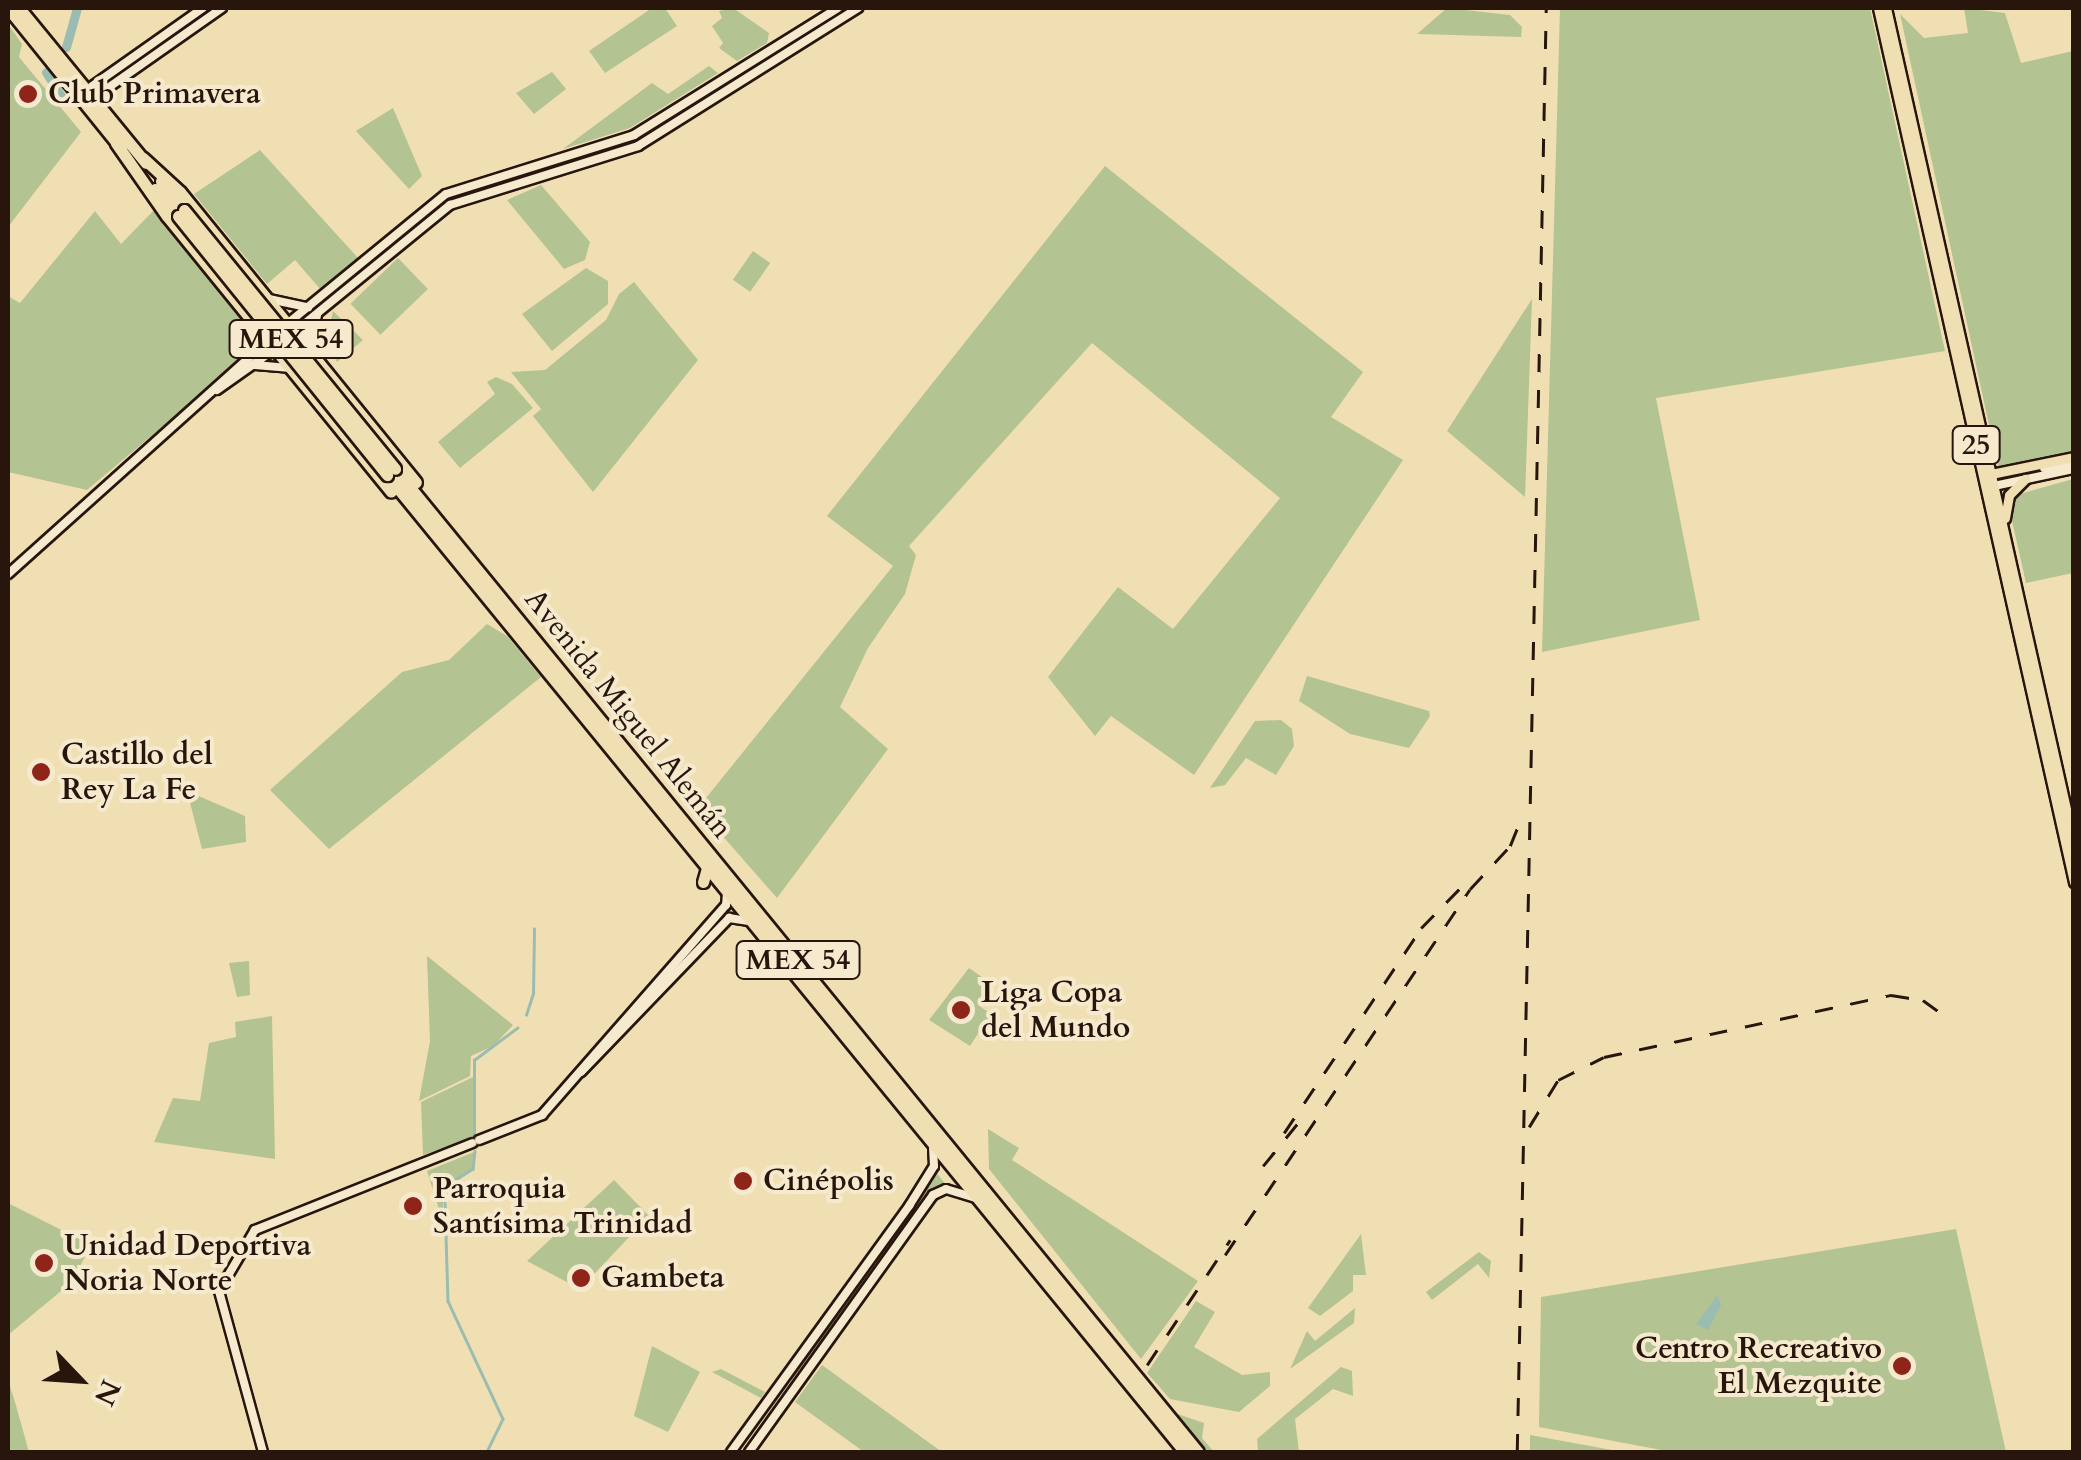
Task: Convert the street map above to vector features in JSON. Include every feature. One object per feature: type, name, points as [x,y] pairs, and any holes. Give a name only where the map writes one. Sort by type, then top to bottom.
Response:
[{"type":"highway","name":"Avenida Miguel Alemán","points":[[8,8],[116,143],[181,213]]},
{"type":"highway","name":"Avenida Miguel Alemán","points":[[19,8],[91,93],[181,213],[391,472],[448,553],[708,864],[933,1148],[1185,1452]]},
{"type":"highway","points":[[116,143],[142,184],[448,553]]},
{"type":"highway","points":[[142,158],[180,192],[271,302],[430,499],[438,520]]},
{"type":"highway","points":[[252,317],[264,320],[271,302]]},
{"type":"highway","points":[[296,372],[318,362]]},
{"type":"highway","name":"Avenida Miguel Alemán","points":[[391,472],[438,520],[1198,1452]]},
{"type":"highway","points":[[702,882],[708,864]]},
{"type":"main road","points":[[91,93],[203,8]]},
{"type":"main road","points":[[91,93],[222,8]]},
{"type":"main road","points":[[291,328],[308,307],[446,194],[613,144],[838,8]]},
{"type":"main road","points":[[8,574],[248,357],[318,313],[459,200],[628,150],[858,8]]},
{"type":"main road","name":"25","points":[[1878,8],[2074,882]]},
{"type":"main road","name":"25","points":[[1886,8],[2074,844]]},
{"type":"main road","points":[[720,94],[718,88],[732,74]]},
{"type":"main road","points":[[271,302],[308,307]]},
{"type":"main road","points":[[310,350],[318,313]]},
{"type":"main road","points":[[248,357],[252,317]]},
{"type":"main road","points":[[215,390],[255,365],[273,343]]},
{"type":"main road","points":[[255,365],[296,372]]},
{"type":"main road","points":[[2006,476],[2025,478],[2074,463]]},
{"type":"main road","points":[[1992,479],[2074,463]]},
{"type":"main road","points":[[2005,541],[2006,503],[2025,478]]},
{"type":"main road","points":[[581,1072],[726,905],[722,882]]},
{"type":"main road","points":[[263,1452],[219,1292],[254,1230],[538,1118],[730,918],[757,926]]},
{"type":"main road","points":[[839,1328],[934,1166],[933,1148]]},
{"type":"main road","points":[[749,1452],[933,1195],[949,1189],[975,1198]]},
{"type":"main road","points":[[731,1452],[909,1206]]},
{"type":"main road","points":[[762,1434],[800,1359]]},
{"type":"green space","points":[[652,8],[665,8],[677,26],[605,73],[589,51]]},
{"type":"green space","points":[[733,8],[769,33],[767,43],[737,61],[719,48],[723,43],[712,26],[722,18],[719,11]]},
{"type":"green space","points":[[1447,8],[1510,15],[1522,27],[1521,37],[1417,34]]},
{"type":"green space","points":[[1560,8],[1870,8],[1945,351],[1656,398],[1700,620],[1542,652]]},
{"type":"green space","points":[[1964,8],[2005,13],[2021,63],[2073,51],[2073,453],[1999,471],[1900,14],[1924,38],[1968,33]]},
{"type":"green space","name":"Club Primavera","points":[[8,24],[22,44],[19,57],[81,132],[8,227]]},
{"type":"green space","points":[[709,66],[718,73],[630,128],[563,149],[652,83],[668,94]]},
{"type":"green space","points":[[552,72],[566,89],[534,114],[516,93]]},
{"type":"green space","points":[[393,108],[422,176],[409,189],[356,131]]},
{"type":"green space","points":[[260,150],[358,258],[321,290],[295,260],[267,284],[194,194]]},
{"type":"green space","points":[[1105,166],[1363,372],[1331,417],[1403,460],[1194,775],[1111,716],[1095,736],[1048,677],[1118,587],[1173,629],[1280,498],[1092,343],[909,546],[916,555],[905,594],[868,648],[840,707],[888,749],[777,898],[698,808],[893,566],[827,516]]},
{"type":"green space","points":[[541,185],[590,242],[585,260],[564,269],[507,200]]},
{"type":"green space","points":[[155,209],[245,315],[247,347],[238,363],[87,490],[8,472],[8,296],[20,303],[95,211],[121,244]]},
{"type":"green space","points":[[753,251],[770,263],[750,292],[733,280]]},
{"type":"green space","points":[[398,258],[428,289],[380,335],[351,304]]},
{"type":"green space","points":[[586,268],[608,281],[608,304],[552,351],[522,314]]},
{"type":"green space","points":[[634,282],[698,360],[593,492],[533,416],[541,409],[511,372],[545,370],[606,320],[619,294]]},
{"type":"green space","points":[[1532,299],[1525,497],[1447,431]]},
{"type":"green space","points":[[333,311],[363,340],[337,362],[326,342]]},
{"type":"green space","points":[[496,377],[512,384],[533,408],[460,468],[438,442],[495,394],[487,382]]},
{"type":"green space","points":[[2073,479],[2073,573],[2026,583],[2010,512],[2016,495]]},
{"type":"green space","points":[[487,624],[507,636],[541,677],[329,849],[270,790],[402,672],[449,660]]},
{"type":"green space","points":[[1307,676],[1429,711],[1430,716],[1409,748],[1350,734],[1299,701]]},
{"type":"green space","points":[[1281,720],[1292,729],[1294,746],[1276,775],[1246,758],[1225,785],[1210,788],[1255,721]]},
{"type":"green space","points":[[187,791],[245,816],[246,842],[202,849]]},
{"type":"green space","points":[[427,956],[513,1025],[493,1046],[471,1056],[470,1076],[419,1101],[430,1041]]},
{"type":"green space","points":[[249,961],[250,995],[237,997],[229,963]]},
{"type":"green space","name":"Liga Copa del Mundo","points":[[969,968],[992,984],[978,1005],[991,1014],[970,1046],[929,1020]]},
{"type":"green space","points":[[272,1016],[275,1159],[154,1142],[173,1098],[200,1101],[209,1043],[236,1037],[235,1022]]},
{"type":"green space","points":[[473,1077],[476,1137],[423,1155],[421,1102]]},
{"type":"green space","points":[[988,1129],[1019,1148],[1012,1160],[1198,1281],[1141,1359],[989,1169]]},
{"type":"green space","points":[[474,1152],[472,1169],[444,1191],[442,1219],[427,1171]]},
{"type":"green space","points":[[935,1171],[947,1186],[926,1194],[883,1255]]},
{"type":"green space","points":[[614,1180],[649,1216],[580,1289],[527,1261]]},
{"type":"green space","name":"Unidad Deportiva Noria Norte","points":[[8,1203],[91,1245],[72,1282],[8,1335]]},
{"type":"green space","points":[[1956,1229],[2006,1452],[1672,1452],[1539,1427],[1541,1297]]},
{"type":"green space","points":[[1361,1234],[1366,1275],[1353,1275],[1353,1291],[1320,1316],[1308,1308]]},
{"type":"green space","points":[[1479,1252],[1491,1261],[1489,1278],[1478,1264],[1432,1300],[1426,1292]]},
{"type":"green space","points":[[868,1271],[850,1301],[789,1384],[811,1348]]},
{"type":"green space","points":[[1196,1301],[1215,1312],[1194,1347],[1242,1375],[1270,1372],[1270,1386],[1239,1412],[1170,1399],[1147,1373]]},
{"type":"green space","points":[[1355,1308],[1354,1323],[1290,1369],[1307,1331],[1315,1341]]},
{"type":"green space","points":[[652,1346],[700,1372],[668,1432],[634,1416]]},
{"type":"green space","points":[[822,1365],[942,1452],[864,1452],[795,1402]]},
{"type":"green space","points":[[1341,1367],[1352,1371],[1353,1396],[1333,1389],[1295,1419],[1299,1452],[1258,1452],[1257,1439]]},
{"type":"green space","points":[[721,1369],[765,1392],[761,1398],[712,1372]]},
{"type":"green space","points":[[9,1383],[15,1402],[29,1452],[8,1452]]},
{"type":"green space","points":[[1169,1411],[1204,1423],[1202,1438],[1214,1452],[1204,1452]]},
{"type":"green space","points":[[1530,1435],[1623,1452],[1530,1452]]},
{"type":"water","points":[[1717,1295],[1721,1305],[1708,1330],[1696,1324]]},
{"type":"waterway","points":[[66,47],[77,8]]},
{"type":"waterway","points":[[46,72],[64,101]]},
{"type":"waterway","points":[[526,1015],[533,994],[534,929]]},
{"type":"waterway","points":[[474,1135],[474,1060],[517,1028]]},
{"type":"waterway","points":[[475,1151],[473,1169],[457,1179],[445,1201],[448,1301],[503,1419],[487,1452]]},
{"type":"railway","points":[[1517,1452],[1546,8]]},
{"type":"railway","points":[[1225,1255],[1470,889],[1510,846],[1523,813]]},
{"type":"railway","points":[[1284,1133],[1421,928],[1465,883]]},
{"type":"railway","points":[[1529,1127],[1558,1080],[1604,1057],[1891,995],[1923,1000],[1948,1018]]},
{"type":"railway","points":[[1263,1166],[1297,1124]]},
{"type":"railway","points":[[1147,1365],[1230,1240]]},
{"type":"place","name":"Club Primavera","points":[[28,94]]},
{"type":"place","name":"Castillo del Rey La Fe","points":[[41,772]]},
{"type":"place","name":"Liga Copa del Mundo","points":[[961,1010]]},
{"type":"place","name":"Cinépolis","points":[[743,1181]]},
{"type":"place","name":"Parroquia Santísima Trinidad","points":[[413,1206]]},
{"type":"place","name":"Unidad Deportiva Noria Norte","points":[[44,1263]]},
{"type":"place","name":"Gambeta","points":[[581,1278]]},
{"type":"place","name":"Centro Recreativo El Mezquite","points":[[1902,1366]]}]
